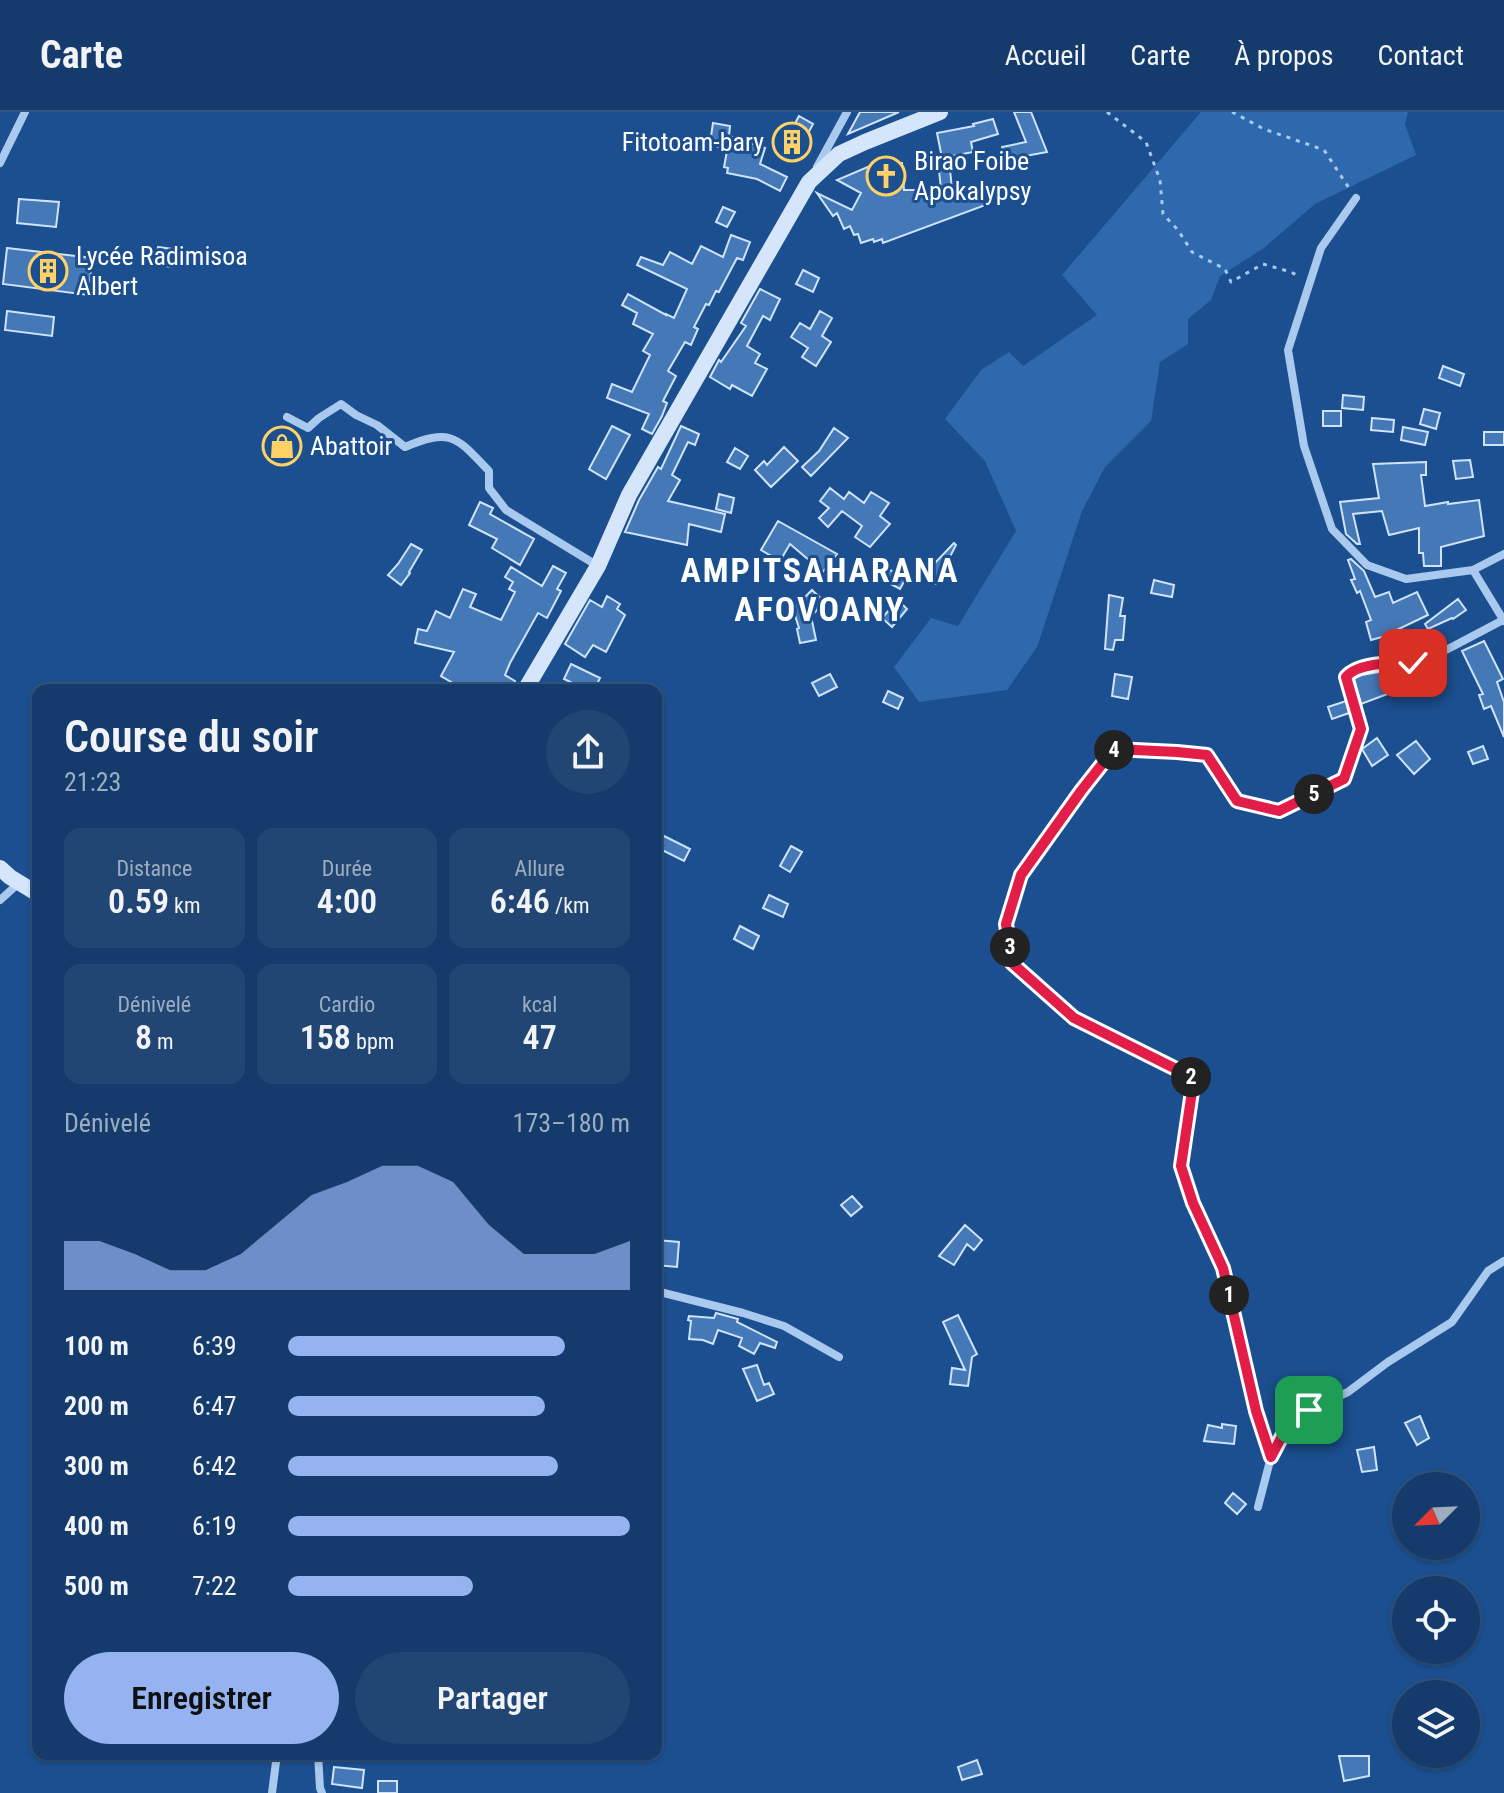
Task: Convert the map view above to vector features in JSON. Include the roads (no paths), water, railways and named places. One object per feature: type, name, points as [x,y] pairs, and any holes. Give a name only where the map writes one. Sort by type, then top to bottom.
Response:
[{"type":"main road","points":[[529,684],[598,566],[629,495],[809,182],[839,154],[940,112]]},
{"type":"main road","points":[[0,868],[32,890]]},
{"type":"street","points":[[0,163],[25,112]]},
{"type":"street","points":[[809,182],[847,112]]},
{"type":"street","points":[[1356,198],[1321,248],[1288,350],[1304,446],[1332,529],[1367,565],[1406,579],[1473,570],[1504,554]]},
{"type":"street","points":[[287,417],[308,428],[341,404],[377,425],[405,447],[439,435],[460,441],[489,471],[489,488],[506,510],[598,566]]},
{"type":"street","points":[[1271,1457],[1256,1411],[1223,1268],[1193,1203],[1181,1166],[1194,1078],[1074,1018],[1012,963],[1006,924],[1021,875],[1114,749],[1207,755],[1237,801],[1279,811],[1344,779],[1361,729],[1346,677],[1353,670],[1390,663],[1413,663],[1504,621],[1473,570]]},
{"type":"street","points":[[0,900],[20,883]]},
{"type":"street","points":[[1258,1507],[1271,1457],[1289,1423],[1348,1392],[1388,1362],[1452,1322],[1488,1271],[1504,1261]]},
{"type":"street","points":[[662,1293],[784,1326],[839,1357]]},
{"type":"street","points":[[272,1793],[276,1760]]},
{"type":"street","points":[[318,1760],[322,1793]]},
{"type":"place","name":"Fitotoam-bary","points":[[792,142]]},
{"type":"place","name":"Birao Foibe Apokalypsy","points":[[886,176]]},
{"type":"place","name":"Lycée Radimisoa Albert","points":[[48,271]]},
{"type":"place","name":"Abattoir","points":[[282,446]]},
{"type":"district","name":"AMPITSAHARANA AFOVOANY","points":[[820,590]]}]
